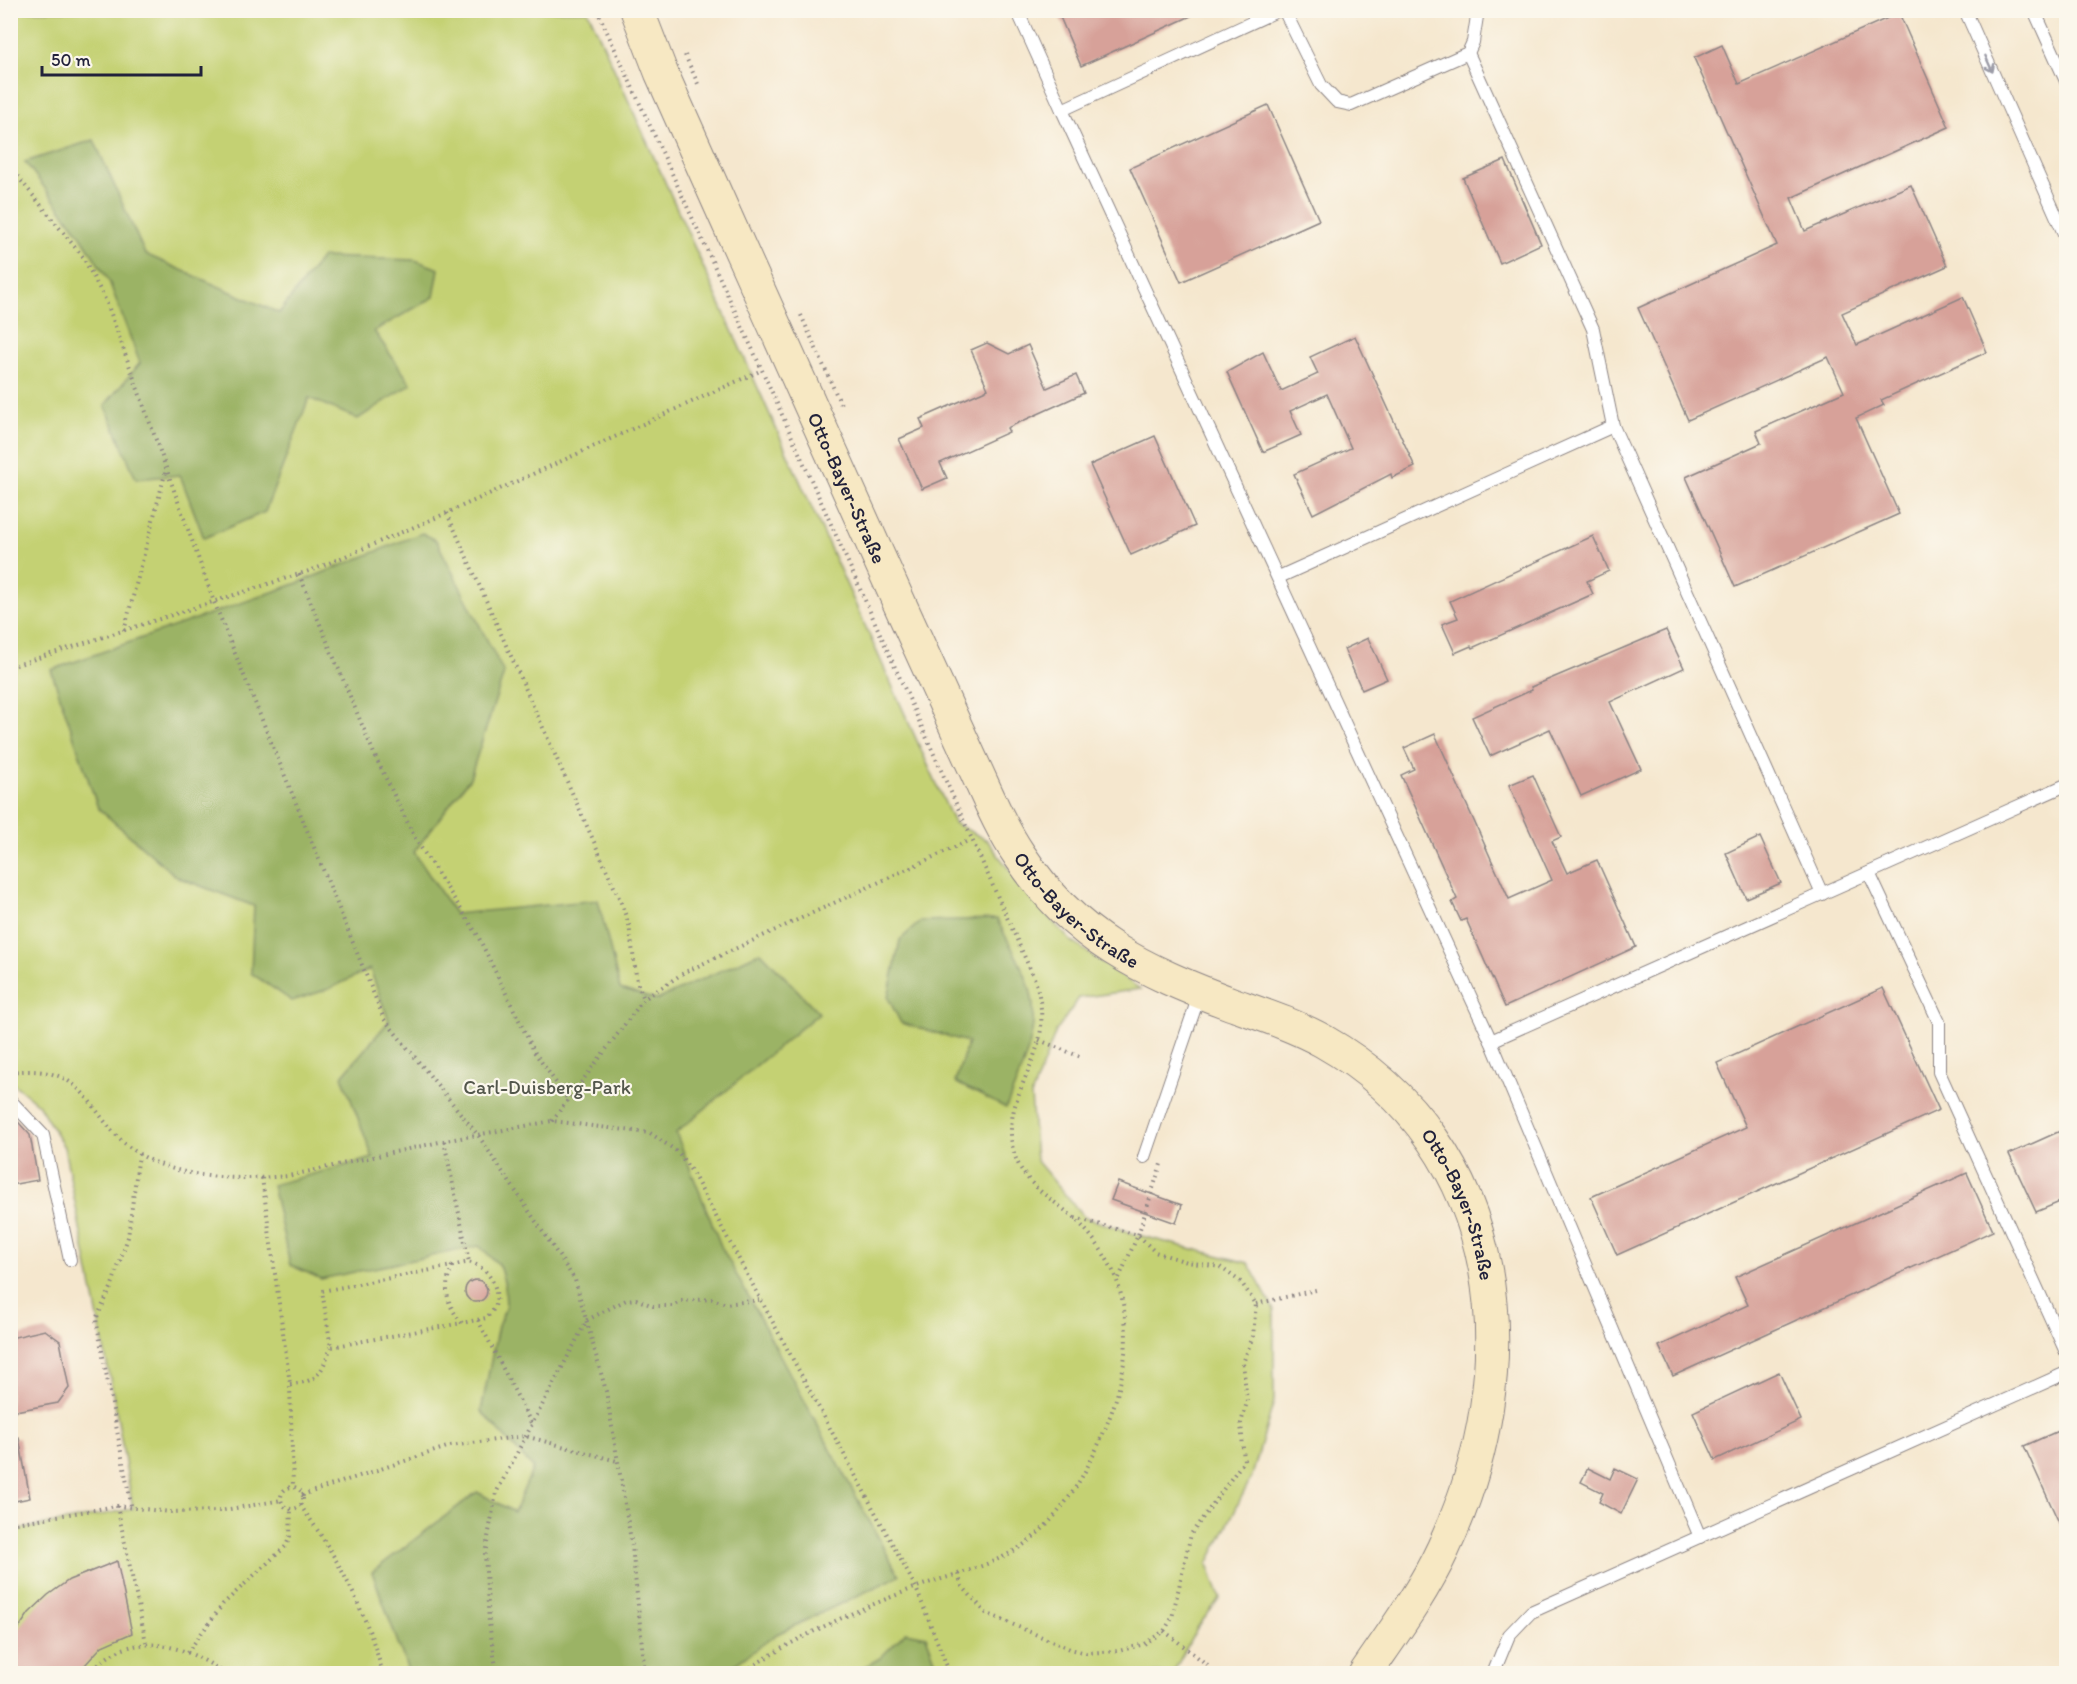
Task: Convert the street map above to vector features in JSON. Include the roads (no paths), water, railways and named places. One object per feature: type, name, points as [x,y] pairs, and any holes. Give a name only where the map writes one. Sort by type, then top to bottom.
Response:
[{"type":"street","name":"Otto-Bayer-Straße","points":[[637,10],[661,72],[886,574],[976,772],[1016,850],[1052,899],[1096,939],[1146,970],[1315,1037],[1362,1066],[1383,1083],[1421,1123],[1453,1171],[1466,1197],[1484,1252],[1491,1310],[1490,1370],[1485,1416],[1470,1479],[1454,1523],[1426,1582],[1365,1674]]},
{"type":"lane","points":[[1017,10],[1491,1041],[1700,1537]]},
{"type":"lane","points":[[1062,110],[1282,10],[1321,86],[1337,102],[1351,105],[1468,53],[1473,42],[1478,10]]},
{"type":"lane","points":[[1965,10],[2065,230]]},
{"type":"lane","points":[[2034,10],[2067,81]]},
{"type":"lane","points":[[1468,53],[1593,328],[1613,426],[1821,894]]},
{"type":"lane","points":[[1279,577],[1613,426]]},
{"type":"lane","points":[[1491,1041],[2067,785]]},
{"type":"lane","points":[[1869,873],[1939,1022],[1939,1072],[2067,1352]]},
{"type":"lane","points":[[1144,1157],[1200,992]]},
{"type":"lane","points":[[10,1100],[43,1135],[70,1260]]},
{"type":"lane","points":[[1493,1674],[1509,1635],[1531,1612],[2067,1373]]},
{"type":"park label","name":"Carl-Duisberg-Park","points":[[547,1087]]}]
